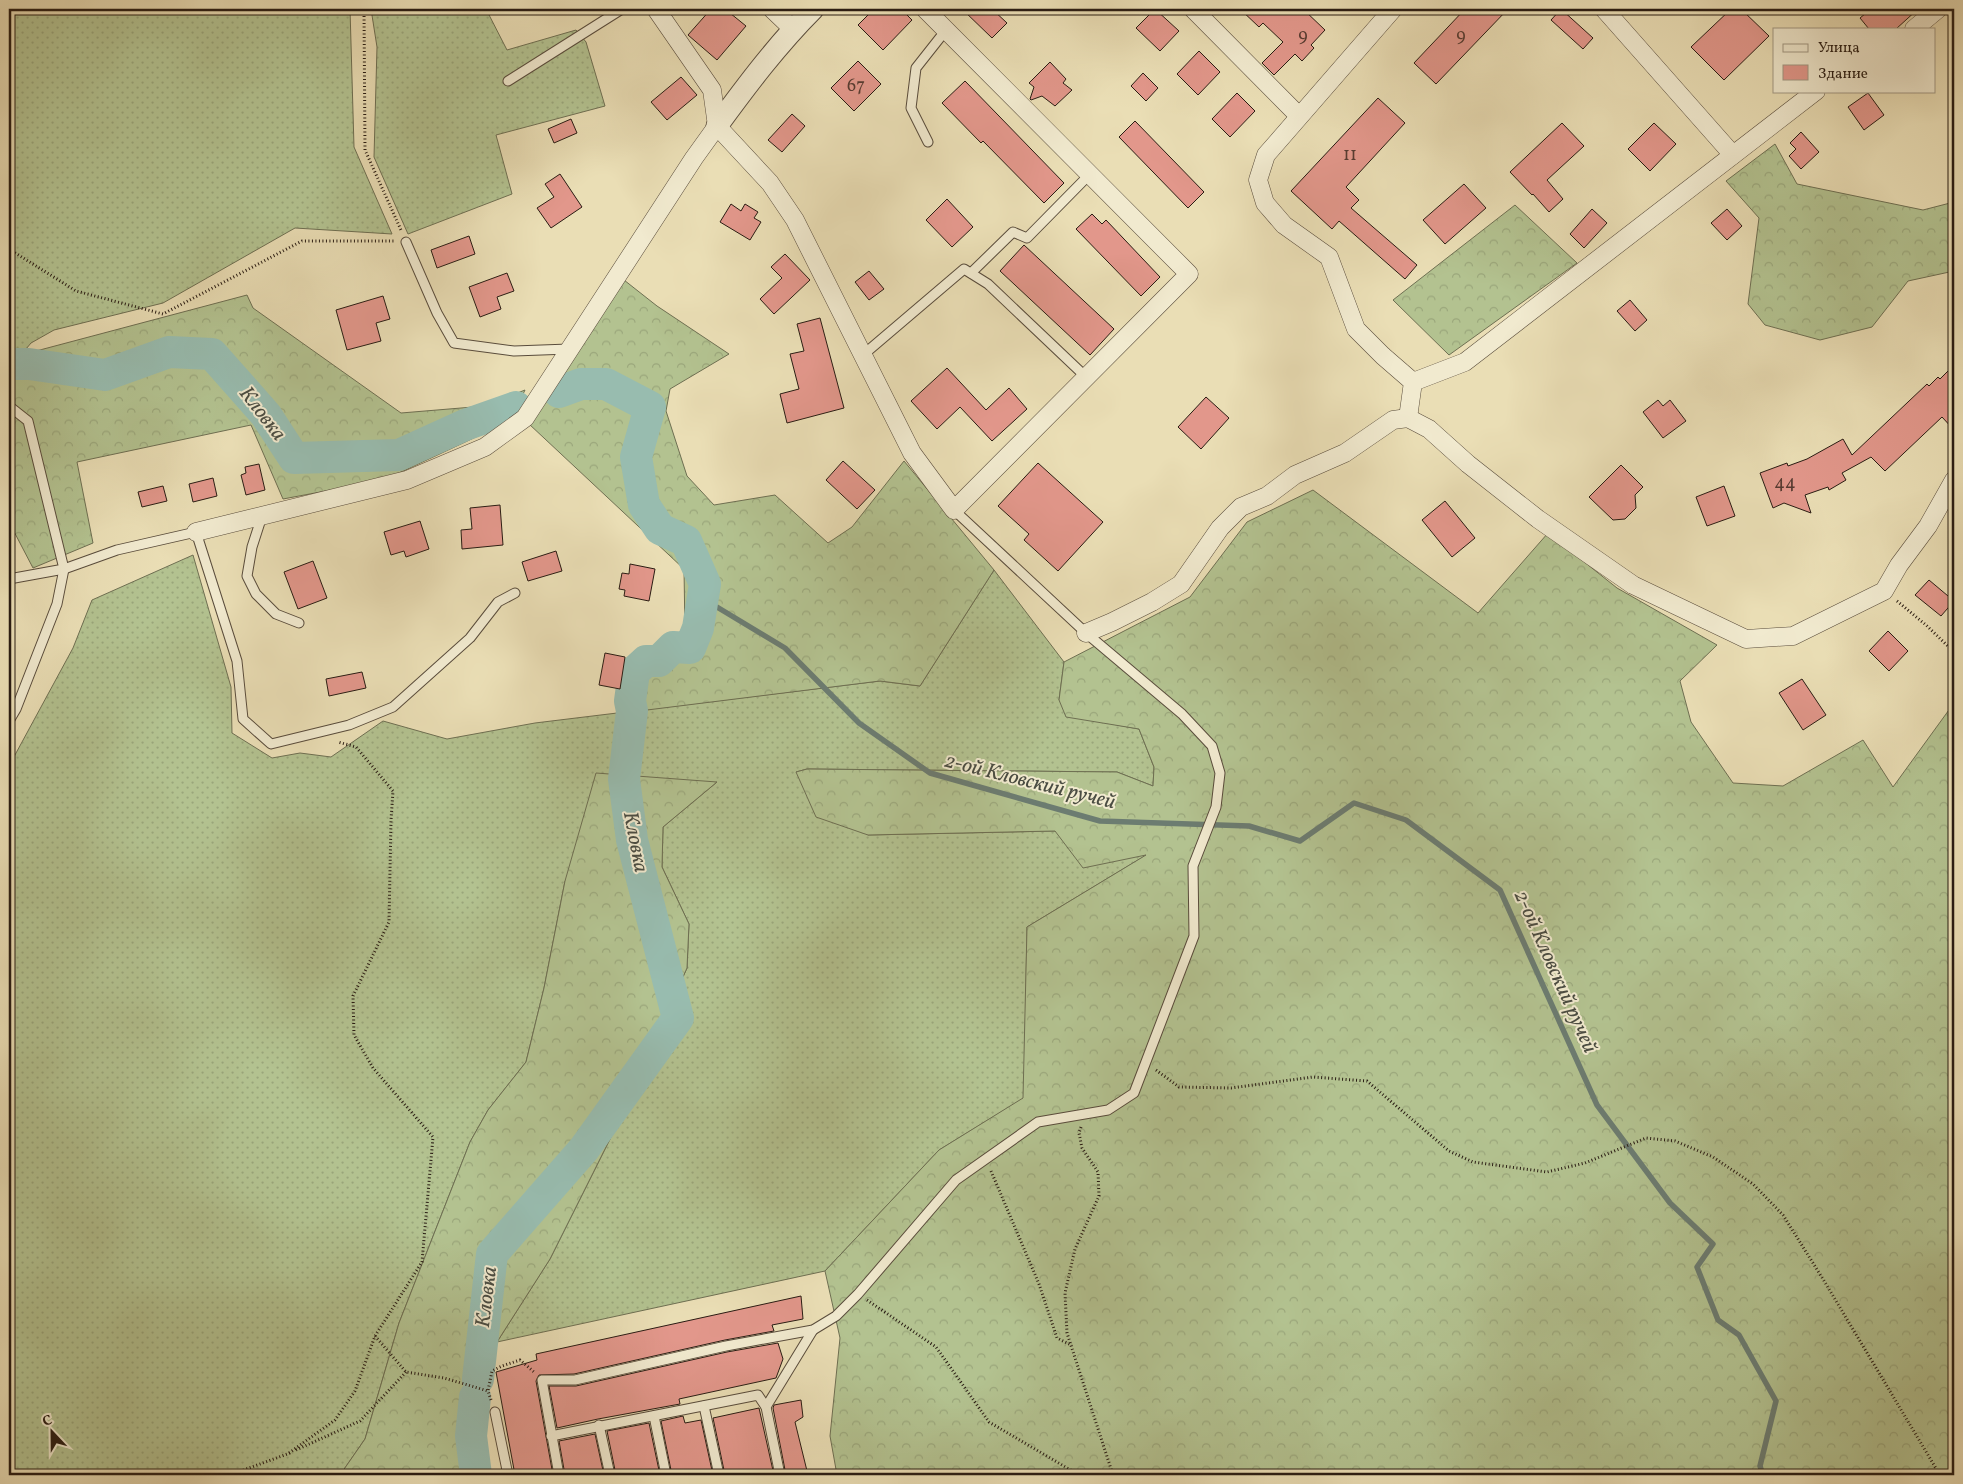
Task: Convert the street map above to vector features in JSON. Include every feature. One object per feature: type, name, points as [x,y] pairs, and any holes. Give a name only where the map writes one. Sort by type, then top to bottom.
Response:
[{"type":"street","points":[[656,9],[712,90],[717,126],[770,183],[795,220],[912,453],[954,510],[1189,274],[925,9]]},
{"type":"street","points":[[772,9],[793,29]]},
{"type":"street","points":[[196,532],[407,480],[485,447],[525,418],[694,158],[753,76],[793,29],[813,9]]},
{"type":"street","points":[[1193,9],[1299,116]]},
{"type":"street","points":[[1392,9],[1266,155],[1258,180],[1265,203],[1284,225],[1329,257],[1356,329],[1413,382]]},
{"type":"street","points":[[1604,9],[1733,155]]},
{"type":"street","points":[[1915,28],[1938,9]]},
{"type":"street","points":[[1413,382],[1465,362],[1815,92]]},
{"type":"street","points":[[1408,418],[1413,382]]},
{"type":"street","points":[[1086,633],[1144,606],[1182,584],[1220,528],[1241,507],[1267,496],[1296,475],[1345,453],[1392,420],[1408,418],[1429,429],[1468,464],[1538,519],[1633,585],[1746,639],[1793,636],[1884,591],[1899,566],[1928,526],[1954,480]]},
{"type":"lane","points":[[508,81],[622,9]]},
{"type":"lane","points":[[928,142],[911,108],[916,68],[946,30]]},
{"type":"lane","points":[[971,273],[1013,232],[1027,238],[1090,174]]},
{"type":"lane","points":[[406,242],[437,313],[454,343],[514,351],[570,349]]},
{"type":"lane","points":[[863,355],[964,269],[988,284],[1086,378]]},
{"type":"lane","points":[[9,406],[28,421],[64,569],[57,604],[16,709],[9,721]]},
{"type":"lane","points":[[559,1475],[542,1380],[575,1380],[726,1346],[813,1330],[836,1316],[858,1294],[956,1180],[1038,1122],[1108,1110],[1134,1093],[1194,936],[1193,866],[1216,807],[1220,773],[1212,746],[1182,714],[1086,633],[954,510]]},
{"type":"lane","points":[[262,516],[252,548],[247,576],[256,594],[276,614],[300,623]]},
{"type":"lane","points":[[9,579],[64,569],[117,550],[196,532],[237,661],[242,719],[271,744],[349,725],[393,707],[470,638],[498,602],[515,593]]},
{"type":"lane","points":[[766,1407],[813,1330]]},
{"type":"lane","points":[[551,1436],[758,1395],[766,1407],[780,1475]]},
{"type":"lane","points":[[704,1406],[719,1475]]},
{"type":"lane","points":[[495,1412],[508,1475]]},
{"type":"lane","points":[[654,1416],[666,1475]]},
{"type":"lane","points":[[600,1425],[610,1475]]},
{"type":"path","points":[[9,249],[76,291],[163,314],[302,241],[406,242],[365,150],[364,9]]},
{"type":"path","points":[[1884,591],[1926,624],[1954,652]]},
{"type":"path","points":[[289,1454],[335,1420],[355,1391],[375,1336],[422,1262],[433,1137],[373,1068],[354,1035],[354,996],[389,922],[393,791],[356,748],[314,734]]},
{"type":"path","points":[[1146,1062],[1179,1087],[1231,1088],[1314,1078],[1367,1081],[1449,1151],[1473,1162],[1547,1172],[1585,1163],[1646,1138],[1675,1141],[1713,1157],[1753,1184],[1782,1214],[1940,1475]]},
{"type":"path","points":[[1085,1114],[1079,1133],[1082,1148],[1098,1172],[1099,1196],[1075,1249],[1066,1293],[1067,1333],[1113,1475]]},
{"type":"path","points":[[985,1159],[1039,1284],[1057,1338],[1070,1345]]},
{"type":"path","points":[[858,1294],[936,1347],[989,1422],[1079,1475]]},
{"type":"path","points":[[375,1336],[406,1372],[444,1378],[488,1391]]},
{"type":"path","points":[[495,1412],[488,1391],[492,1372],[502,1366],[520,1360],[542,1380]]},
{"type":"path","points":[[230,1475],[289,1454],[360,1421],[406,1372]]},
{"type":"green space","points":[[9,9],[350,9],[354,147],[392,234],[295,228],[163,303],[54,330],[31,343],[21,355],[9,350]]},
{"type":"green space","points":[[371,9],[486,9],[507,50],[576,30],[586,42],[605,106],[496,135],[512,194],[408,234],[374,157],[377,47]]},
{"type":"green space","points":[[1775,144],[1797,184],[1923,210],[1954,202],[1954,271],[1908,281],[1872,327],[1820,340],[1765,325],[1748,304],[1759,218],[1726,181]]},
{"type":"green space","points":[[1515,205],[1577,263],[1449,355],[1393,300]]},
{"type":"green space","points":[[624,280],[657,306],[729,354],[670,389],[666,411],[687,476],[714,505],[775,495],[828,543],[852,527],[904,461],[994,570],[920,686],[880,681],[623,713],[629,669],[657,646],[685,634],[684,569],[529,424]]},
{"type":"green space","points":[[247,295],[253,308],[401,413],[485,406],[525,390],[510,421],[384,480],[283,499],[251,425],[77,462],[93,543],[33,568],[9,522],[9,350],[21,355]]},
{"type":"green space","points":[[1313,490],[1478,613],[1548,533],[1617,588],[1717,645],[1680,681],[1691,722],[1733,783],[1783,786],[1863,740],[1893,787],[1954,703],[1954,1475],[837,1475],[830,1436],[840,1338],[825,1271],[939,1150],[1023,1098],[1027,927],[1146,855],[1083,868],[1055,831],[868,835],[816,817],[796,772],[807,769],[1117,772],[1153,786],[1154,767],[1139,729],[1066,717],[1059,700],[1064,662],[1190,597],[1247,522]]},
{"type":"green space","points":[[193,555],[231,687],[232,733],[272,758],[300,753],[331,757],[383,721],[447,739],[535,723],[880,681],[920,686],[994,570],[1064,662],[1059,700],[1112,724],[1139,729],[1154,767],[1153,786],[1117,772],[807,769],[796,772],[868,835],[1055,831],[1148,854],[1027,927],[1024,1098],[939,1150],[825,1271],[497,1342],[550,1259],[610,1139],[687,968],[689,924],[662,867],[663,827],[717,782],[565,881],[544,988],[526,1062],[488,1110],[470,1142],[399,1323],[365,1439],[340,1475],[9,1475],[9,766],[73,648],[92,600]]},
{"type":"green space","points":[[596,773],[717,782],[663,827],[662,867],[689,924],[687,968],[610,1139],[550,1259],[497,1342],[468,1410],[483,1475],[340,1475],[365,1439],[399,1323],[470,1142],[488,1110],[526,1062],[544,988],[565,881]]},
{"type":"building","points":[[711,9],[725,9],[746,26],[717,60],[688,35]]},
{"type":"building","points":[[874,9],[901,9],[912,20],[883,50],[858,25]]},
{"type":"building","points":[[962,9],[992,9],[1007,23],[992,38]]},
{"type":"building","points":[[1155,9],[1179,31],[1160,51],[1136,28]]},
{"type":"building","points":[[1240,9],[1303,9],[1325,30],[1311,45],[1314,48],[1302,61],[1295,54],[1274,75],[1262,63],[1283,42],[1263,23],[1259,27]]},
{"type":"building","points":[[1465,9],[1508,9],[1436,84],[1414,63]]},
{"type":"building","points":[[1561,9],[1593,38],[1583,49],[1551,20]]},
{"type":"building","points":[[1731,9],[1741,9],[1769,36],[1724,80],[1691,47]]},
{"type":"building","points":[[1871,9],[1918,9],[1897,28],[1868,28],[1860,18]]},
{"type":"building","points":[[1199,51],[1220,72],[1198,95],[1177,74]]},
{"type":"building","points":[[858,61],[881,84],[854,111],[831,88]]},
{"type":"building","points":[[1050,62],[1066,79],[1063,83],[1072,90],[1055,106],[1042,96],[1030,99],[1034,87],[1029,83]]},
{"type":"building","points":[[1143,73],[1158,88],[1146,101],[1131,86]]},
{"type":"building","points":[[681,77],[697,95],[667,120],[651,102]]},
{"type":"building","points":[[965,81],[1064,183],[1044,203],[983,141],[981,143],[942,103]]},
{"type":"building","points":[[1237,93],[1255,111],[1230,137],[1212,119]]},
{"type":"building","points":[[1868,93],[1884,115],[1864,130],[1848,107]]},
{"type":"building","points":[[1378,98],[1405,123],[1346,187],[1359,200],[1351,208],[1417,265],[1405,279],[1339,221],[1332,229],[1291,191]]},
{"type":"building","points":[[792,114],[805,126],[782,152],[768,140]]},
{"type":"building","points":[[571,119],[577,133],[554,143],[548,129]]},
{"type":"building","points":[[1135,121],[1204,192],[1188,208],[1119,137]]},
{"type":"building","points":[[1562,123],[1584,146],[1547,180],[1563,199],[1549,212],[1510,172]]},
{"type":"building","points":[[1654,123],[1676,144],[1650,171],[1628,149]]},
{"type":"building","points":[[1801,132],[1819,152],[1801,169],[1789,156],[1796,149],[1790,143]]},
{"type":"building","points":[[560,174],[582,207],[551,228],[537,208],[554,197],[545,184]]},
{"type":"building","points":[[1464,184],[1486,208],[1445,244],[1423,220]]},
{"type":"building","points":[[947,199],[973,227],[952,247],[926,220]]},
{"type":"building","points":[[731,204],[741,211],[745,204],[758,212],[754,218],[761,222],[750,240],[720,222]]},
{"type":"building","points":[[1592,209],[1607,223],[1584,248],[1570,234]]},
{"type":"building","points":[[1727,209],[1742,226],[1727,240],[1711,223]]},
{"type":"building","points":[[1092,214],[1102,224],[1106,220],[1160,277],[1141,296],[1076,229]]},
{"type":"building","points":[[469,236],[475,254],[437,268],[431,250]]},
{"type":"building","points":[[1024,245],[1114,329],[1090,355],[1000,271]]},
{"type":"building","points":[[785,254],[810,280],[774,314],[760,299],[782,278],[771,267]]},
{"type":"building","points":[[869,271],[884,289],[869,300],[855,282]]},
{"type":"building","points":[[507,273],[514,291],[497,297],[501,309],[480,317],[469,287]]},
{"type":"building","points":[[383,296],[390,319],[376,323],[381,341],[347,350],[336,310]]},
{"type":"building","points":[[1630,300],[1647,320],[1635,331],[1617,311]]},
{"type":"building","points":[[820,318],[844,408],[787,423],[780,394],[799,389],[790,354],[804,351],[797,324]]},
{"type":"building","points":[[1954,365],[1954,430],[1942,417],[1885,471],[1871,457],[1842,473],[1846,480],[1829,490],[1828,487],[1805,495],[1811,513],[1784,503],[1773,508],[1760,473],[1787,463],[1788,466],[1807,459],[1843,439],[1852,455],[1927,384],[1929,386],[1938,377],[1940,379]]},
{"type":"building","points":[[947,368],[986,410],[1009,388],[1027,409],[992,441],[960,407],[937,429],[911,401]]},
{"type":"building","points":[[1206,397],[1229,418],[1201,449],[1178,427]]},
{"type":"building","points":[[1658,400],[1663,406],[1670,400],[1686,421],[1663,438],[1643,412]]},
{"type":"building","points":[[843,461],[875,490],[857,509],[826,480]]},
{"type":"building","points":[[1038,463],[1103,522],[1058,571],[1024,540],[1029,534],[998,506]]},
{"type":"building","points":[[259,464],[265,490],[246,495],[241,475],[246,473],[245,467]]},
{"type":"building","points":[[1621,465],[1643,487],[1635,495],[1636,508],[1625,519],[1613,520],[1589,497]]},
{"type":"building","points":[[213,478],[217,496],[193,502],[189,484]]},
{"type":"building","points":[[163,486],[167,501],[142,507],[138,492]]},
{"type":"building","points":[[1724,486],[1735,516],[1707,526],[1696,497]]},
{"type":"building","points":[[1445,501],[1475,538],[1452,557],[1422,520]]},
{"type":"building","points":[[500,505],[503,545],[462,549],[461,530],[472,529],[470,508]]},
{"type":"building","points":[[420,521],[429,549],[406,557],[404,551],[391,555],[384,532]]},
{"type":"building","points":[[556,551],[562,571],[528,581],[522,562]]},
{"type":"building","points":[[313,561],[327,598],[298,609],[284,572]]},
{"type":"building","points":[[630,564],[655,569],[649,601],[624,596],[625,590],[619,589],[622,573],[629,574]]},
{"type":"building","points":[[1929,580],[1954,601],[1941,616],[1915,595]]},
{"type":"building","points":[[1888,631],[1908,651],[1889,671],[1869,651]]},
{"type":"building","points":[[605,653],[625,657],[620,689],[599,685]]},
{"type":"building","points":[[362,672],[366,688],[329,696],[326,679]]},
{"type":"building","points":[[1802,679],[1826,715],[1803,730],[1779,693]]},
{"type":"building","points":[[801,1296],[803,1319],[772,1325],[774,1331],[725,1340],[574,1374],[539,1375],[536,1381],[553,1475],[515,1475],[496,1372],[537,1360],[536,1354]]},
{"type":"building","points":[[778,1343],[783,1359],[776,1378],[679,1399],[680,1404],[557,1428],[549,1386],[576,1386],[727,1352]]},
{"type":"building","points":[[801,1400],[803,1417],[795,1422],[808,1475],[786,1475],[773,1408],[774,1405]]},
{"type":"building","points":[[759,1408],[774,1475],[725,1475],[713,1418]]},
{"type":"building","points":[[683,1416],[685,1423],[701,1420],[713,1475],[672,1475],[661,1421]]},
{"type":"building","points":[[649,1423],[660,1475],[616,1475],[607,1431]]},
{"type":"building","points":[[595,1434],[604,1475],[565,1475],[559,1441]]},
{"type":"waterway","name":"Кловка","points":[[9,364],[29,364],[105,375],[169,352],[212,354],[266,415],[294,458],[399,455],[465,425],[516,407]]},
{"type":"waterway","name":"Кловка","points":[[478,1379],[492,1254],[584,1149],[678,1018],[632,840],[624,779],[632,711],[630,701],[634,672],[646,661],[659,661],[673,647],[690,648],[698,628],[705,584],[686,541],[660,529],[644,505],[636,457],[650,407],[606,384],[581,384],[559,392]]},
{"type":"waterway","name":"2-ой Кловский ручей","points":[[702,598],[785,648],[859,723],[930,773],[1100,821],[1249,826],[1300,841],[1354,803],[1406,820],[1500,890],[1597,1105],[1670,1203],[1713,1244],[1697,1267],[1718,1320],[1739,1335],[1776,1401],[1760,1466],[1763,1475]]},
{"type":"waterway","name":"Кловка","points":[[475,1397],[471,1436],[476,1475]]}]
